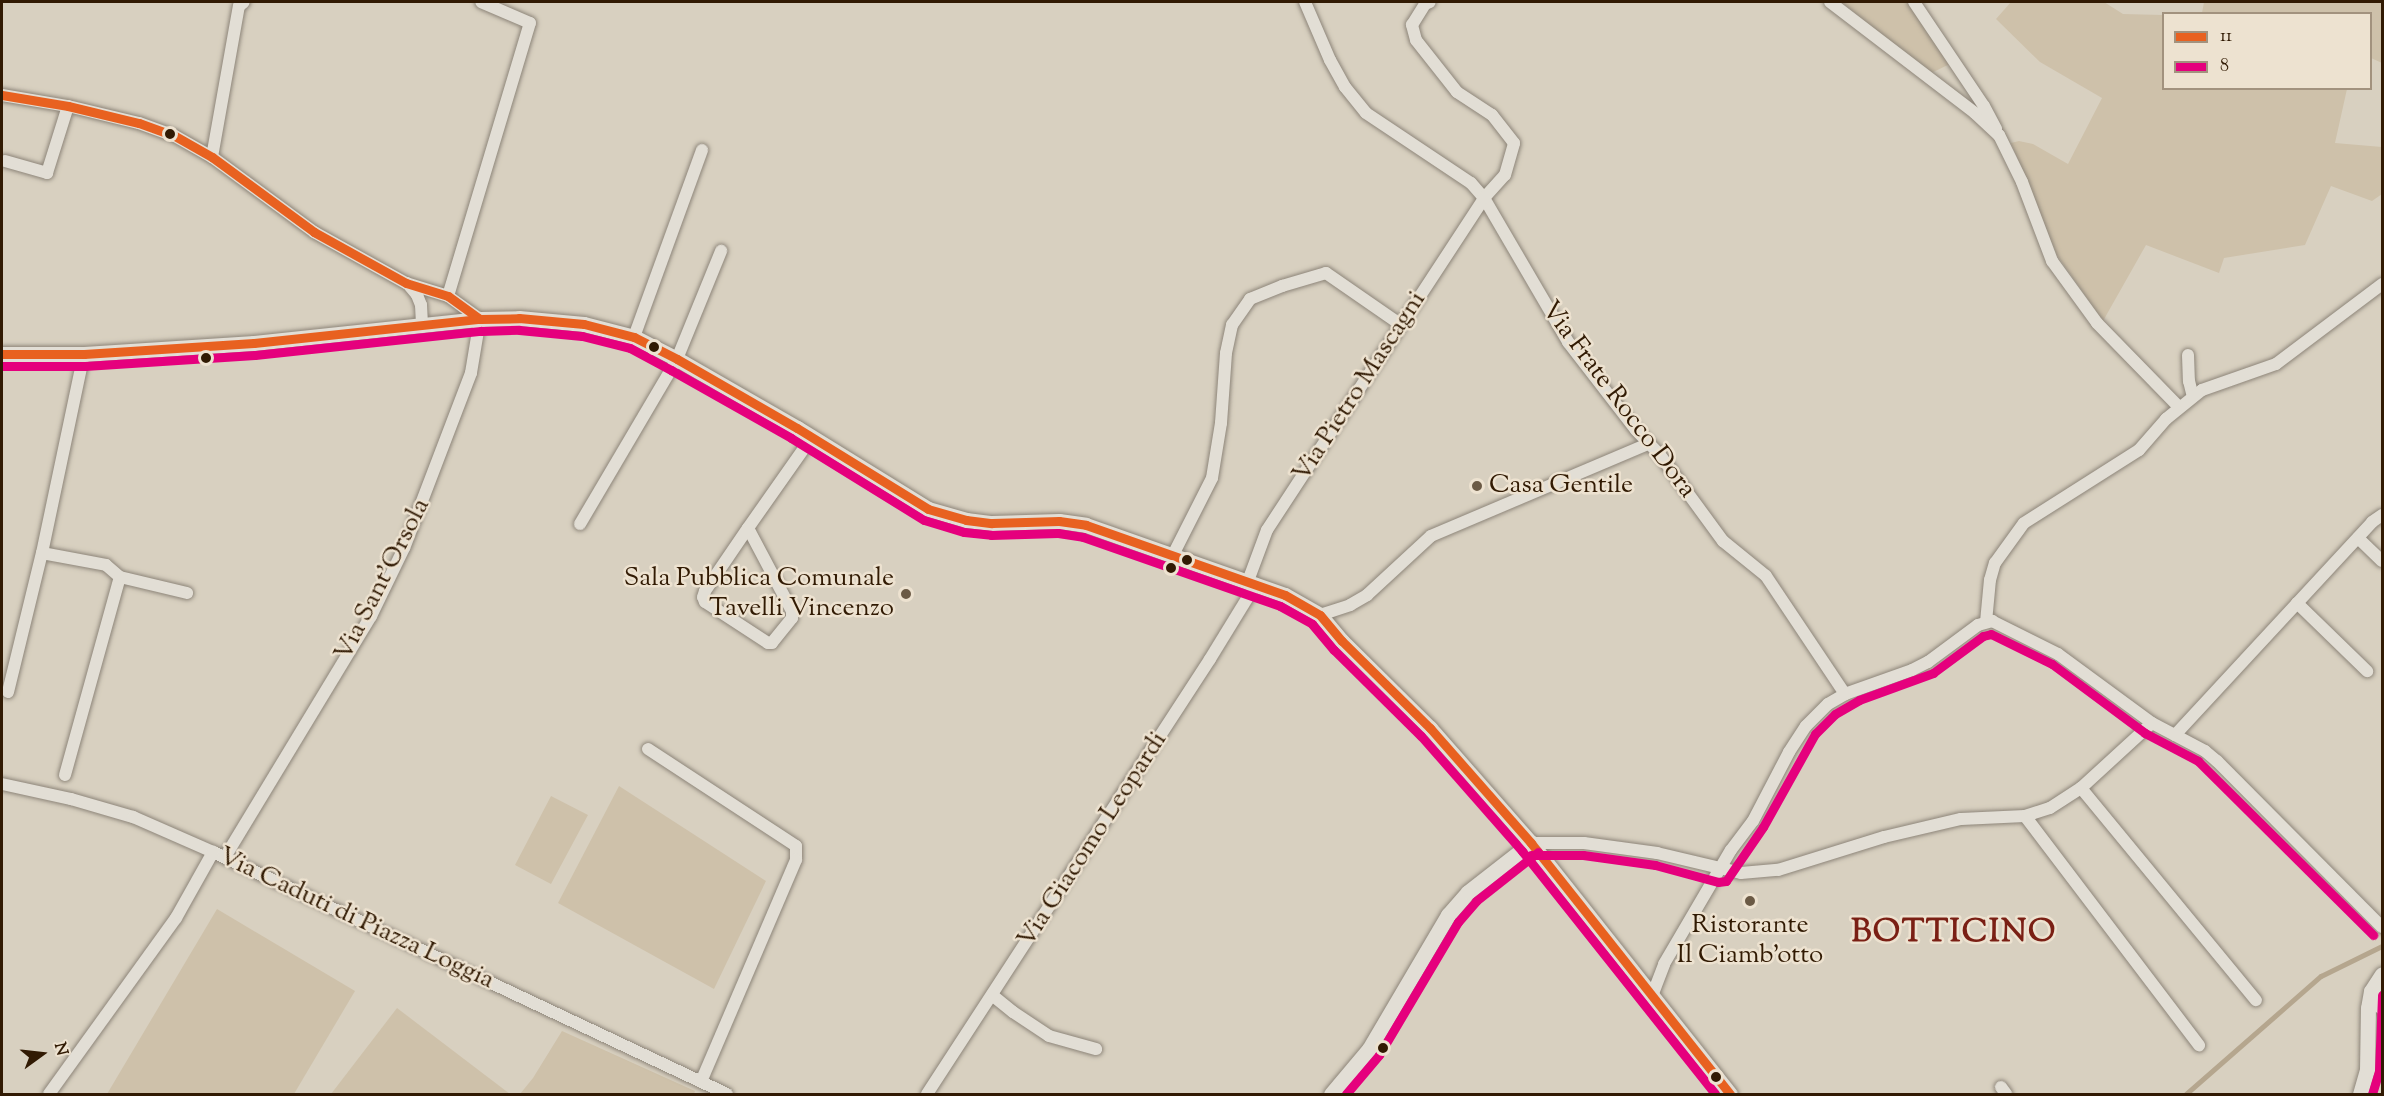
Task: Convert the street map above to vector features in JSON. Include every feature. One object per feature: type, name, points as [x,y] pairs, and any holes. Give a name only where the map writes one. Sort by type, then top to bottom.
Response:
[{"type":"street","points":[[212,157],[239,6],[244,2]]},
{"type":"street","points":[[448,296],[530,23],[481,2]]},
{"type":"street","name":"Via Frate Rocco Dora","points":[[1305,2],[1329,60],[1345,87],[1366,114],[1471,183],[1484,198],[1568,342],[1648,444],[1660,455],[1723,541],[1766,576],[1845,694]]},
{"type":"street","name":"Via Pietro Mascagni","points":[[1252,583],[1267,530],[1484,198],[1505,175],[1514,143],[1492,115],[1457,92],[1416,40],[1412,25],[1425,4],[1430,2]]},
{"type":"street","points":[[1830,2],[1975,113],[1999,135]]},
{"type":"street","points":[[1914,2],[1984,106],[2022,182],[2052,261],[2097,323],[2179,407]]},
{"type":"street","points":[[2,95],[68,106],[140,123],[175,136],[212,157],[314,232],[406,283],[448,296],[480,319]]},
{"type":"street","points":[[5,161],[47,173],[68,106]]},
{"type":"street","points":[[634,336],[702,150]]},
{"type":"street","points":[[580,524],[677,359],[721,251]]},
{"type":"street","points":[[1173,555],[1212,478],[1221,423],[1226,353],[1232,325],[1250,299],[1282,286],[1326,273],[1401,325]]},
{"type":"street","points":[[406,283],[417,295],[421,305],[422,325]]},
{"type":"street","points":[[1986,622],[1990,580],[1995,562],[2024,523],[2139,450],[2179,407],[2202,390],[2276,364],[2382,284]]},
{"type":"street","points":[[2,354],[84,354],[254,343],[480,319],[556,321],[603,328],[634,336],[677,359],[812,437],[928,509],[948,516],[992,523],[1059,521],[1086,525],[1294,599],[1320,615],[1342,641],[1431,728],[1531,843],[1730,1095]]},
{"type":"street","name":"Via Sant'Orsola","points":[[49,1095],[219,855],[371,616],[404,548],[451,431],[471,373],[480,319]]},
{"type":"street","points":[[8,692],[42,553],[84,354]]},
{"type":"street","points":[[2188,355],[2189,381],[2193,397]]},
{"type":"street","points":[[748,528],[792,611],[792,618],[772,643],[768,643],[705,602],[703,597],[748,528],[812,437]]},
{"type":"street","points":[[1320,615],[1350,605],[1367,595],[1431,536],[1648,444]]},
{"type":"street","points":[[2175,735],[2382,515]]},
{"type":"street","points":[[2358,538],[2382,561]]},
{"type":"street","points":[[42,553],[106,566],[120,577],[187,593]]},
{"type":"street","points":[[65,775],[120,577]]},
{"type":"street","name":"Via Giacomo Leopardi","points":[[927,1095],[1210,659],[1252,583]]},
{"type":"street","points":[[2297,603],[2367,671]]},
{"type":"street","points":[[1652,996],[1664,964],[1731,850],[1754,821],[1789,752],[1806,726],[1828,704],[1845,694],[1928,662],[1986,622],[1992,621],[2058,654],[2152,723],[2217,760],[2382,927]]},
{"type":"street","points":[[1331,1095],[1369,1049],[1448,915],[1468,892],[1531,843],[1584,843],[1657,853],[1741,873],[1778,870],[1884,837],[1961,819],[2025,816],[2050,808],[2080,788],[2152,723]]},
{"type":"street","points":[[648,749],[796,846],[796,860],[701,1082]]},
{"type":"street","name":"Via Caduti di Piazza Loggia","points":[[2,784],[71,799],[133,817],[219,855],[727,1095]]},
{"type":"street","points":[[2080,788],[2256,1000]]},
{"type":"street","points":[[2025,816],[2199,1045]]},
{"type":"street","points":[[2360,1095],[2367,1070],[2371,991],[2382,974]]},
{"type":"street","points":[[992,995],[1012,1012],[1049,1036],[1096,1048]]},
{"type":"street","points":[[2370,999],[2382,1010]]},
{"type":"shaded area","points":[[1842,2],[1909,2],[1952,63],[1927,75]]},
{"type":"shaded area","points":[[2011,2],[2104,2],[2123,14],[2162,15],[2162,90],[2347,90],[2335,143],[2382,147],[2382,194],[2372,201],[2331,186],[2305,245],[2224,258],[2219,273],[2146,245],[2103,321],[2057,255],[2011,143],[2019,141],[2033,144],[2068,164],[2102,98],[2040,62],[1996,19]]},
{"type":"shaded area","points":[[2204,2],[2382,2],[2382,63],[2372,58],[2372,12],[2202,12]]},
{"type":"shaded area","points":[[619,786],[766,881],[714,989],[558,903]]},
{"type":"shaded area","points":[[551,796],[588,815],[551,884],[515,865]]},
{"type":"shaded area","points":[[217,909],[355,991],[294,1094],[107,1094]]},
{"type":"shaded area","points":[[397,1008],[510,1094],[331,1094]]},
{"type":"shaded area","points":[[562,1031],[695,1091],[694,1094],[520,1094],[533,1078]]},
{"type":"waterway","points":[[2186,1094],[2321,976],[2382,946]]},
{"type":"transit line","name":"11","points":[[2,95],[68,106],[139,123],[175,136],[212,157],[314,232],[406,283],[448,296],[480,319]]},
{"type":"transit line","name":"11","points":[[2,354],[84,354],[254,343],[480,319],[519,318],[584,324],[634,337],[677,359],[797,428],[928,509],[966,520],[992,523],[1059,521],[1086,525],[1285,595],[1320,615],[1342,641],[1430,728],[1531,843],[1730,1094]]},
{"type":"transit line","name":"8","points":[[2,366],[85,366],[255,355],[481,331],[519,330],[582,336],[630,348],[671,370],[791,438],[924,520],[964,532],[991,535],[1058,533],[1083,537],[1280,606],[1312,624],[1334,650],[1421,736],[1522,851],[1715,1094]]},
{"type":"transit line","name":"8","points":[[1531,855],[1583,855],[1655,865],[1718,882],[1726,881],[1763,827],[1815,734],[1835,714],[1859,700],[1933,673],[1983,636],[1991,634],[2052,664],[2145,733],[2198,761],[2373,935]]},
{"type":"transit line","name":"8","points":[[1346,1094],[1379,1055],[1458,922],[1476,901],[1538,852]]},
{"type":"transit line","name":"8","points":[[2372,1094],[2379,1071],[2382,995]]},
{"type":"place","name":"Casa Gentile","points":[[1477,486]]},
{"type":"place","name":"Sala Pubblica Comunale Tavelli Vincenzo","points":[[906,594]]},
{"type":"place","name":"Ristorante Il Ciamb'otto","points":[[1750,901]]},
{"type":"district","name":"BOTTICINO","points":[[1954,933]]}]
